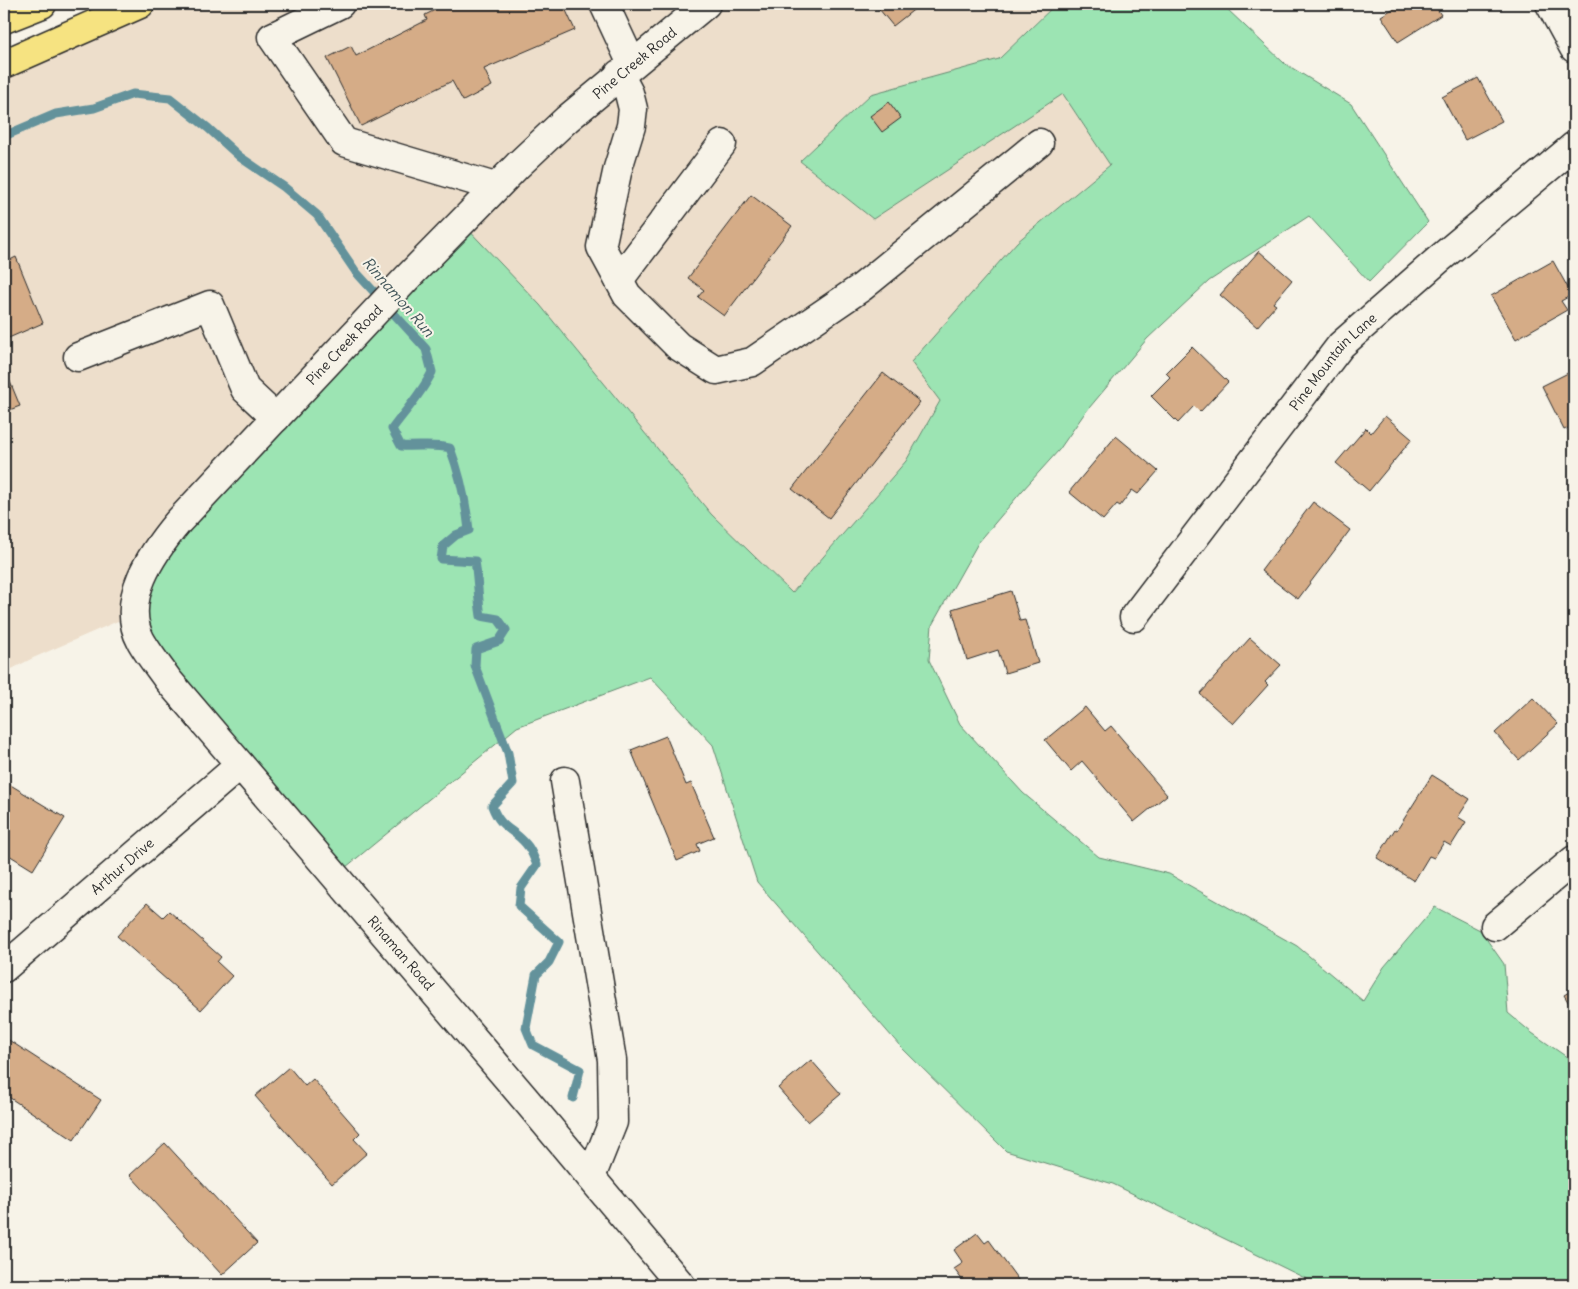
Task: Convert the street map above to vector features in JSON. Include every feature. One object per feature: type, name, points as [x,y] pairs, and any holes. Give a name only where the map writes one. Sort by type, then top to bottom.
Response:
[{"type":"highway","points":[[4,20],[42,4]]},
{"type":"highway","points":[[4,64],[140,4]]},
{"type":"street","points":[[340,4],[272,37],[344,142],[495,187]]},
{"type":"street","points":[[604,4],[625,69],[633,109],[631,126],[618,168],[601,247],[627,295],[678,346],[716,370],[752,362],[862,287],[1039,143]]},
{"type":"street","name":"Pine Creek Road","points":[[134,614],[141,580],[149,562],[166,535],[495,187],[567,119],[625,69],[706,4]]},
{"type":"street","points":[[1550,4],[1574,48]]},
{"type":"street","points":[[619,280],[722,144]]},
{"type":"street","name":"Pine Mountain Lane","points":[[1134,618],[1341,345],[1438,260],[1574,146]]},
{"type":"street","points":[[78,357],[210,304],[245,389],[276,418]]},
{"type":"street","name":"Rinaman Road","points":[[134,614],[141,641],[158,666],[681,1285]]},
{"type":"street","name":"Arthur Drive","points":[[4,968],[240,765]]},
{"type":"street","points":[[565,781],[612,1060],[613,1122],[591,1177]]},
{"type":"street","points":[[1495,926],[1574,860]]},
{"type":"shaded area","points":[[140,4],[1056,4],[999,59],[871,94],[800,161],[873,219],[1063,94],[1110,165],[1017,242],[912,362],[940,401],[906,461],[792,593],[711,514],[540,305],[134,614],[33,658],[4,673],[4,64]]},
{"type":"green space","points":[[1056,4],[1225,4],[1226,8],[1284,63],[1351,104],[1428,222],[1369,282],[1309,216],[1209,281],[1147,339],[1084,414],[1059,450],[978,543],[932,625],[929,660],[960,724],[1023,793],[1099,857],[1169,874],[1297,946],[1363,1001],[1384,967],[1435,907],[1480,930],[1504,964],[1508,1013],[1532,1033],[1574,1062],[1574,1285],[1319,1285],[1113,1184],[1006,1151],[900,1046],[757,882],[713,745],[650,677],[517,727],[335,876],[168,680],[135,602],[141,580],[461,222],[540,305],[711,514],[792,593],[906,461],[940,401],[911,362],[1017,242],[1110,165],[1063,94],[873,219],[800,161],[871,94],[999,59]]},
{"type":"building","points":[[432,4],[563,4],[575,30],[484,69],[492,86],[463,101],[452,81],[361,126],[327,58],[351,46],[356,56],[427,20],[425,15],[435,10]]},
{"type":"building","points":[[875,4],[921,4],[893,26]]},
{"type":"building","points":[[1401,4],[1434,4],[1441,15],[1398,42],[1381,16]]},
{"type":"building","points":[[1478,78],[1502,121],[1465,140],[1442,97]]},
{"type":"building","points":[[889,102],[901,118],[882,132],[870,116]]},
{"type":"building","points":[[751,195],[792,226],[724,316],[698,297],[704,290],[688,278]]},
{"type":"building","points":[[1259,251],[1292,280],[1273,303],[1276,305],[1257,327],[1220,295]]},
{"type":"building","points":[[16,257],[43,323],[4,340],[4,263]]},
{"type":"building","points":[[1553,261],[1572,295],[1561,301],[1567,310],[1516,339],[1491,296]]},
{"type":"building","points":[[1192,347],[1228,382],[1200,412],[1194,406],[1178,423],[1151,396],[1170,377],[1166,373]]},
{"type":"building","points":[[4,367],[20,406],[4,412]]},
{"type":"building","points":[[1574,370],[1574,425],[1564,430],[1542,386]]},
{"type":"building","points":[[883,373],[920,402],[829,518],[792,489]]},
{"type":"building","points":[[1385,416],[1412,439],[1369,491],[1336,463],[1366,428],[1371,433]]},
{"type":"building","points":[[1116,436],[1158,471],[1138,494],[1132,490],[1120,506],[1117,504],[1103,520],[1069,492]]},
{"type":"building","points":[[1313,502],[1350,530],[1298,599],[1261,571]]},
{"type":"building","points":[[1011,591],[1020,621],[1025,620],[1038,663],[1005,673],[998,650],[967,660],[952,609]]},
{"type":"building","points":[[1250,638],[1281,665],[1265,682],[1268,685],[1233,724],[1200,694]]},
{"type":"building","points":[[1533,698],[1558,724],[1519,760],[1495,733]]},
{"type":"building","points":[[1085,707],[1105,731],[1111,726],[1128,746],[1126,747],[1167,795],[1134,822],[1082,761],[1071,771],[1045,740]]},
{"type":"building","points":[[666,736],[686,785],[691,783],[714,837],[697,844],[700,851],[677,861],[631,750]]},
{"type":"building","points":[[1432,775],[1470,799],[1458,817],[1466,822],[1451,846],[1444,842],[1434,858],[1429,856],[1414,881],[1377,858]]},
{"type":"building","points":[[4,781],[65,818],[33,870],[4,852]]},
{"type":"building","points":[[147,903],[163,917],[169,911],[221,957],[217,962],[232,976],[201,1010],[117,936]]},
{"type":"building","points":[[1574,989],[1574,1012],[1564,995]]},
{"type":"building","points":[[4,1037],[101,1100],[74,1140],[4,1094]]},
{"type":"building","points":[[811,1060],[841,1094],[808,1122],[778,1088]]},
{"type":"building","points":[[289,1067],[305,1086],[313,1079],[360,1133],[354,1139],[367,1153],[332,1184],[255,1096]]},
{"type":"building","points":[[165,1143],[257,1243],[222,1275],[130,1175]]},
{"type":"building","points":[[977,1233],[985,1243],[989,1240],[1019,1281],[1014,1285],[966,1285],[954,1269],[963,1263],[954,1250]]},
{"type":"waterway","name":"Rinnamon Run","points":[[4,136],[56,114],[94,108],[133,94],[170,98],[208,128],[240,157],[284,187],[317,215],[356,272],[426,349],[432,372],[419,394],[392,429],[401,446],[450,448],[462,489],[469,530],[456,535],[443,546],[441,559],[475,561],[481,616],[498,619],[506,630],[499,641],[476,649],[475,666],[508,753],[513,783],[492,806],[499,820],[528,846],[537,865],[521,888],[519,906],[559,942],[549,962],[536,975],[526,1028],[533,1045],[580,1070],[573,1098]]}]
